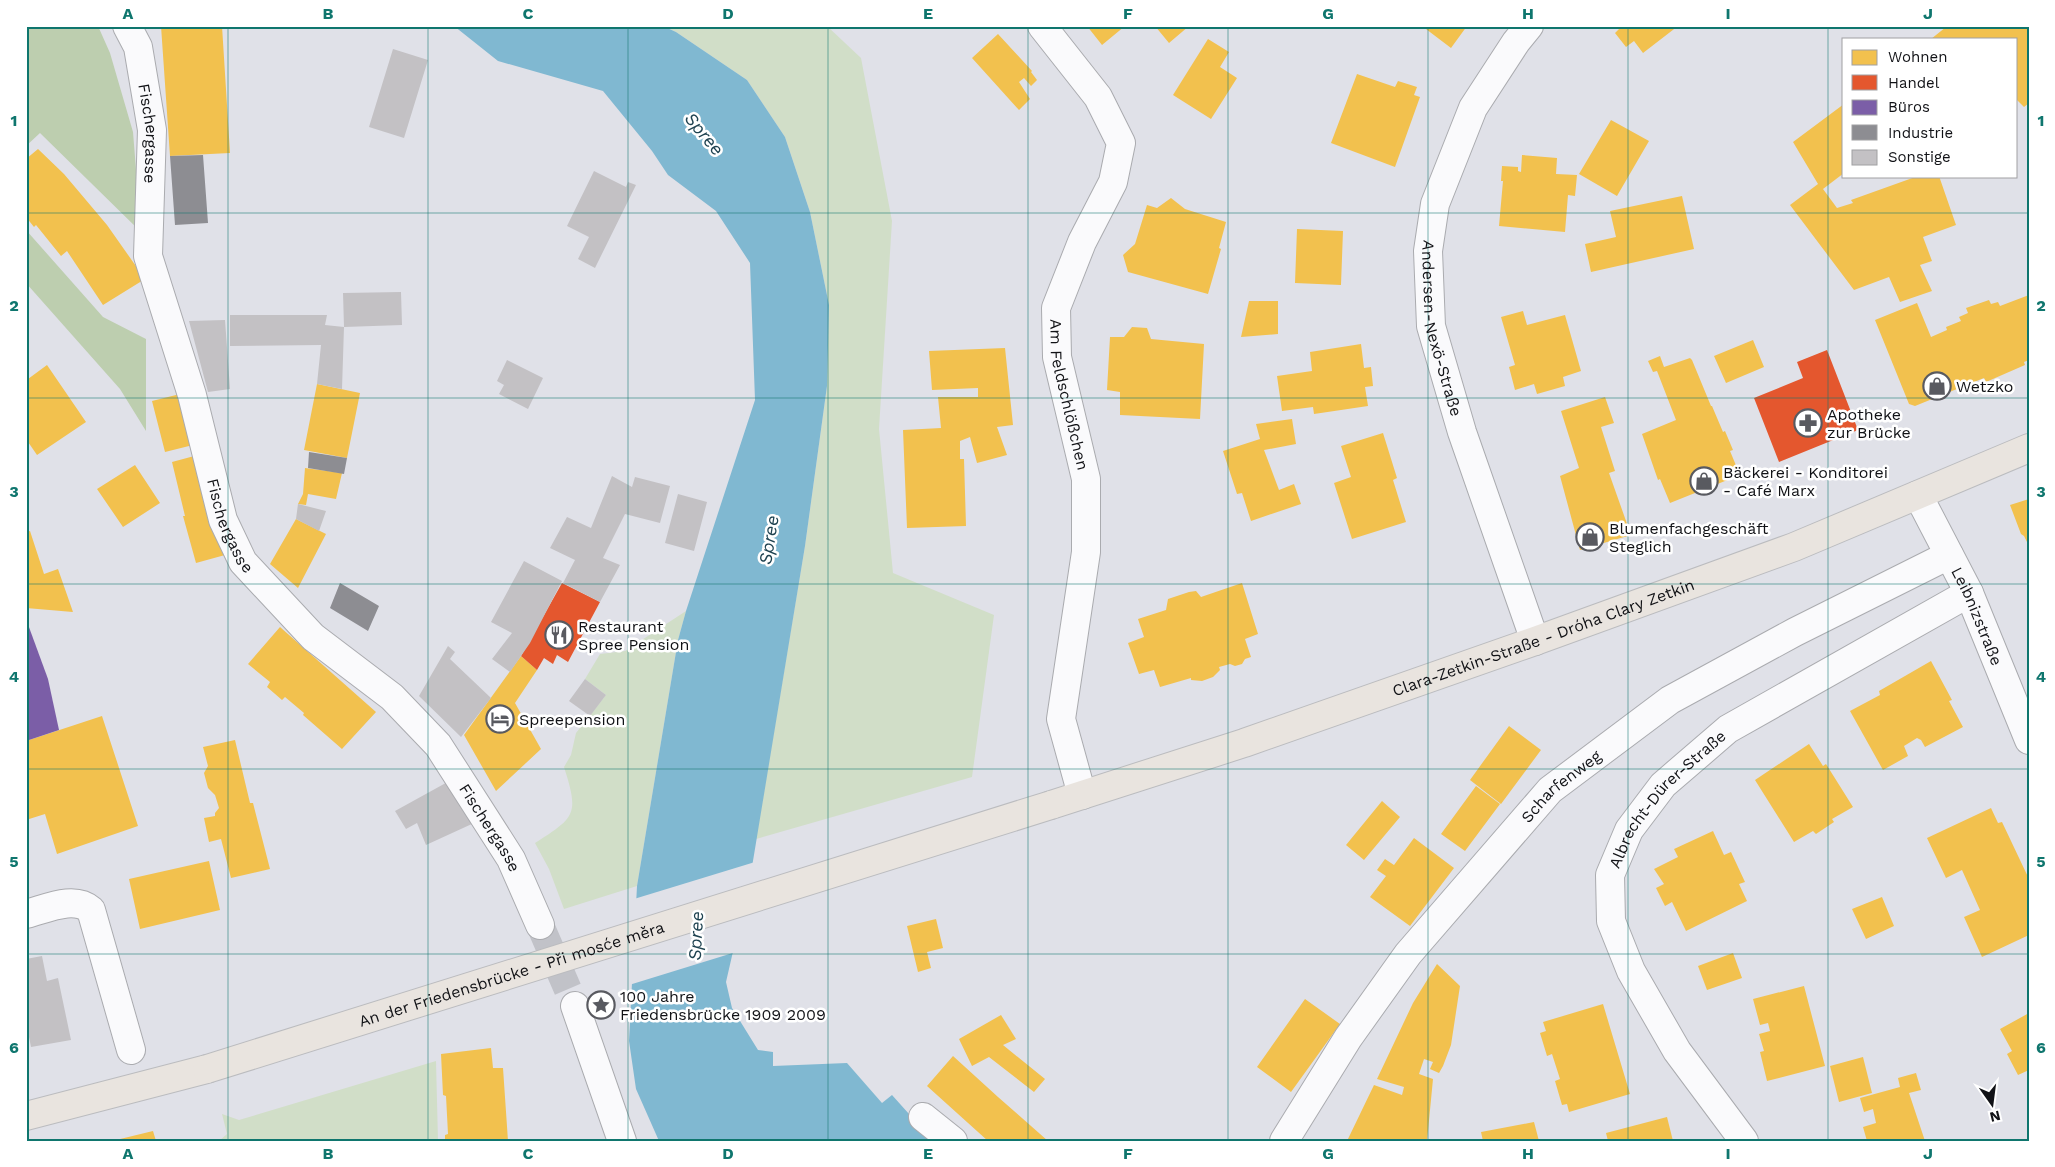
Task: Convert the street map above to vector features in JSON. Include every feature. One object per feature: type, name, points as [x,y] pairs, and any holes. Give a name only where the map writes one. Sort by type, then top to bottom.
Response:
[{"type":"main road","name":"Clara-Zetkin-Straße - Dróha Clary Zetkin","points":[[1051,806],[1244,742],[1534,641],[1794,546],[2029,448]]},
{"type":"main road","name":"An der Friedensbrücke - Při mosće měra","points":[[26,1116],[207,1069],[1051,806]]},
{"type":"street","name":"Fischergasse","points":[[127,26],[138,47],[152,130],[148,256],[192,395],[223,520],[243,562],[313,637],[392,697],[438,745],[511,859],[540,926]]},
{"type":"street","name":"Am Feldschlößchen","points":[[1042,26],[1098,97],[1121,143],[1113,182],[1082,242],[1056,308],[1057,357],[1086,479],[1086,552],[1061,719],[1082,795]]},
{"type":"street","name":"Andersen-Nexö-Straße","points":[[1529,26],[1516,42],[1473,108],[1436,204],[1428,251],[1431,326],[1462,432],[1534,641]]},
{"type":"street","name":"Leibnizstraße","points":[[1918,495],[1969,593],[2029,740]]},
{"type":"street","name":"Scharfenweg","points":[[1284,1141],[1348,1038],[1408,954],[1550,790],[1670,700],[1795,632],[1949,555]]},
{"type":"street","name":"Albrecht-Dürer-Straße","points":[[1744,1141],[1678,1051],[1632,971],[1610,921],[1610,875],[1629,830],[1662,785],[1728,729],[1969,593]]},
{"type":"street","points":[[26,914],[74,903],[85,905],[91,910],[131,1050]]},
{"type":"street","points":[[575,1006],[622,1141]]},
{"type":"street","points":[[923,1116],[953,1141]]},
{"type":"green space","points":[[26,26],[98,26],[110,53],[133,132],[141,232],[40,133],[26,146]]},
{"type":"green space","points":[[663,26],[827,26],[861,58],[892,221],[879,429],[893,573],[994,615],[972,777],[756,839],[805,546],[827,386],[829,305],[810,212],[785,137],[747,80],[676,32]]},
{"type":"green space","points":[[26,230],[103,317],[146,339],[146,431],[120,389],[26,283]]},
{"type":"green space","points":[[686,611],[678,640],[637,886],[564,909],[549,869],[535,843],[559,827],[570,813],[572,795],[564,767],[571,755],[576,733],[606,695],[585,679],[600,654],[625,651]]},
{"type":"green space","points":[[436,1061],[438,1141],[219,1141],[227,1134],[222,1114],[239,1120]]},
{"type":"water","name":"Spree","points":[[454,26],[663,26],[676,32],[747,80],[785,137],[810,212],[829,305],[827,386],[805,546],[751,873],[726,982],[732,1008],[758,1050],[773,1052],[773,1066],[847,1063],[882,1103],[892,1095],[918,1124],[939,1141],[659,1141],[636,1089],[629,1041],[637,886],[678,640],[755,400],[750,263],[716,211],[668,175],[652,151],[603,91],[498,61]]},
{"type":"pier","points":[[755,862],[736,952],[629,985],[634,899]]},
{"type":"building: Wohnen","points":[[161,26],[222,26],[230,153],[170,156]]},
{"type":"building: Wohnen","points":[[1087,26],[1125,26],[1102,45]]},
{"type":"building: Wohnen","points":[[1155,26],[1189,26],[1169,43]]},
{"type":"building: Wohnen","points":[[1422,26],[1467,26],[1451,48]]},
{"type":"building: Wohnen","points":[[1622,26],[1678,26],[1643,53],[1634,41],[1626,47],[1615,33]]},
{"type":"building: Wohnen","points":[[2027,26],[2029,28],[2029,103],[2024,107],[2018,101],[2018,38],[1932,38],[1946,27]]},
{"type":"building: Wohnen","points":[[998,34],[1032,71],[1037,80],[1031,86],[1024,78],[1019,82],[1030,99],[1019,110],[972,58]]},
{"type":"building: Wohnen","points":[[1208,39],[1229,52],[1220,67],[1237,78],[1211,119],[1173,95]]},
{"type":"building: Wohnen","points":[[1357,74],[1395,87],[1398,81],[1417,87],[1414,95],[1420,97],[1395,167],[1331,143]]},
{"type":"building: Wohnen","points":[[1842,105],[1842,175],[1823,189],[1837,208],[1853,203],[1851,200],[1912,178],[1940,178],[1956,225],[1923,237],[1932,261],[1920,265],[1932,291],[1900,302],[1889,277],[1854,290],[1790,205],[1818,184],[1793,142]]},
{"type":"building: Wohnen","points":[[1611,120],[1649,141],[1617,196],[1579,174]]},
{"type":"building: Wohnen","points":[[38,149],[64,174],[107,225],[145,279],[103,305],[67,251],[61,256],[36,225],[34,227],[26,217],[26,159]]},
{"type":"building: Wohnen","points":[[1522,155],[1557,158],[1556,174],[1577,175],[1575,196],[1568,195],[1565,232],[1499,226],[1503,181],[1501,181],[1502,166],[1518,167],[1518,171],[1521,172]]},
{"type":"building: Wohnen","points":[[1682,196],[1694,249],[1591,272],[1585,244],[1616,237],[1610,211]]},
{"type":"building: Wohnen","points":[[1171,198],[1185,209],[1226,222],[1219,248],[1221,249],[1208,294],[1128,272],[1123,255],[1135,244],[1147,205],[1157,208]]},
{"type":"building: Wohnen","points":[[1297,229],[1343,231],[1341,285],[1295,283]]},
{"type":"building: Wohnen","points":[[2029,295],[2029,360],[2024,362],[2025,365],[1986,382],[1984,378],[1915,406],[1909,404],[1875,320],[1917,303],[1931,337],[1947,330],[1946,327],[1961,321],[1959,317],[1968,313],[1966,308],[1989,300],[1991,304],[1998,302],[2000,306]]},
{"type":"building: Wohnen","points":[[1249,301],[1278,301],[1278,334],[1241,337]]},
{"type":"building: Wohnen","points":[[1523,311],[1527,325],[1565,315],[1581,371],[1563,377],[1565,386],[1537,394],[1534,384],[1515,390],[1509,367],[1515,365],[1501,317]]},
{"type":"building: Wohnen","points":[[1132,327],[1147,328],[1151,339],[1204,344],[1200,419],[1120,415],[1120,392],[1107,390],[1110,337],[1124,337]]},
{"type":"building: Wohnen","points":[[1753,340],[1764,367],[1726,383],[1714,356]]},
{"type":"building: Wohnen","points":[[1361,344],[1364,368],[1371,367],[1373,386],[1365,387],[1368,406],[1314,414],[1313,407],[1282,411],[1277,376],[1312,371],[1310,352]]},
{"type":"building: Wohnen","points":[[1005,348],[1013,425],[997,427],[1007,455],[977,463],[970,437],[960,441],[960,459],[964,459],[966,526],[907,528],[903,430],[941,428],[938,397],[978,397],[978,388],[932,390],[929,351]]},
{"type":"building: Wohnen","points":[[1660,356],[1664,367],[1690,358],[1692,360],[1711,406],[1733,450],[1730,451],[1740,475],[1670,503],[1660,479],[1658,480],[1642,434],[1676,420],[1657,371],[1653,372],[1648,361]]},
{"type":"building: Wohnen","points":[[47,365],[86,422],[37,455],[26,439],[26,377],[28,379]]},
{"type":"building: Wohnen","points":[[317,384],[360,393],[347,458],[304,450]]},
{"type":"building: Wohnen","points":[[184,393],[197,444],[165,452],[152,401]]},
{"type":"building: Wohnen","points":[[1605,397],[1614,423],[1601,427],[1615,471],[1609,473],[1631,535],[1580,550],[1560,476],[1579,468],[1561,411]]},
{"type":"building: Wohnen","points":[[1292,419],[1296,444],[1264,450],[1279,490],[1294,484],[1301,504],[1251,521],[1242,493],[1237,494],[1223,451],[1260,439],[1256,424]]},
{"type":"building: Wohnen","points":[[1383,433],[1397,478],[1393,480],[1406,522],[1352,539],[1334,483],[1351,477],[1341,446]]},
{"type":"building: Wohnen","points":[[198,455],[225,555],[196,563],[183,516],[185,516],[172,462]]},
{"type":"building: Wohnen","points":[[135,465],[160,503],[123,527],[97,489]]},
{"type":"building: Wohnen","points":[[305,468],[342,473],[336,499],[308,494],[306,505],[298,504],[303,494]]},
{"type":"building: Wohnen","points":[[2029,499],[2029,546],[2021,534],[2010,505]]},
{"type":"building: Wohnen","points":[[296,519],[326,534],[298,588],[270,564]]},
{"type":"building: Wohnen","points":[[30,531],[44,574],[58,569],[73,612],[26,608],[26,532]]},
{"type":"building: Wohnen","points":[[1242,583],[1258,634],[1245,639],[1251,657],[1245,659],[1242,664],[1235,666],[1230,664],[1219,667],[1220,670],[1213,677],[1202,681],[1191,680],[1191,678],[1160,687],[1154,670],[1139,674],[1128,643],[1144,637],[1138,619],[1166,610],[1168,599],[1196,591],[1201,597]]},
{"type":"building: Wohnen","points":[[280,627],[376,712],[342,749],[285,697],[282,700],[267,687],[270,682],[248,664]]},
{"type":"building: Wohnen","name":"Spreepension","points":[[521,656],[537,670],[515,703],[541,749],[496,791],[464,735]]},
{"type":"building: Wohnen","points":[[1931,661],[1952,700],[1949,701],[1963,727],[1925,747],[1921,740],[1917,738],[1904,746],[1908,756],[1883,770],[1850,711],[1880,695],[1879,691]]},
{"type":"building: Wohnen","points":[[102,716],[138,826],[57,854],[45,814],[26,820],[26,741]]},
{"type":"building: Wohnen","points":[[1509,726],[1541,750],[1501,804],[1470,780]]},
{"type":"building: Wohnen","points":[[235,740],[250,803],[253,803],[270,869],[231,878],[221,839],[209,842],[204,818],[215,816],[219,808],[215,795],[208,788],[204,773],[208,766],[203,747]]},
{"type":"building: Wohnen","points":[[1809,744],[1823,766],[1826,764],[1853,807],[1832,819],[1834,822],[1816,834],[1813,831],[1794,842],[1755,780]]},
{"type":"building: Wohnen","points":[[1476,786],[1500,804],[1465,851],[1441,834]]},
{"type":"building: Wohnen","points":[[1382,801],[1400,817],[1364,860],[1346,845]]},
{"type":"building: Wohnen","points":[[1991,808],[1998,823],[2002,822],[2029,879],[2029,935],[1982,957],[1964,917],[1980,910],[1962,870],[1946,878],[1927,838]]},
{"type":"building: Wohnen","points":[[1713,831],[1724,855],[1731,852],[1745,882],[1739,884],[1747,901],[1686,931],[1672,902],[1665,906],[1656,888],[1664,884],[1654,869],[1678,857],[1674,849]]},
{"type":"building: Wohnen","points":[[1414,838],[1454,868],[1410,926],[1370,897],[1386,876],[1377,870],[1385,859],[1394,865]]},
{"type":"building: Wohnen","points":[[209,861],[220,910],[140,929],[129,879]]},
{"type":"building: Wohnen","points":[[1882,897],[1894,926],[1866,939],[1852,909]]},
{"type":"building: Wohnen","points":[[936,919],[943,948],[927,952],[931,968],[918,972],[907,926]]},
{"type":"building: Wohnen","points":[[1733,953],[1742,978],[1707,990],[1698,966]]},
{"type":"building: Wohnen","points":[[1437,964],[1460,986],[1451,1045],[1443,1066],[1439,1073],[1430,1069],[1433,1062],[1424,1059],[1419,1074],[1433,1079],[1427,1141],[1347,1141],[1374,1085],[1402,1095],[1404,1087],[1377,1079],[1413,1003]]},
{"type":"building: Wohnen","points":[[1804,986],[1825,1066],[1767,1081],[1760,1052],[1764,1051],[1759,1034],[1770,1031],[1768,1023],[1760,1025],[1753,999]]},
{"type":"building: Wohnen","points":[[1305,999],[1340,1024],[1291,1092],[1257,1067]]},
{"type":"building: Wohnen","points":[[1603,1004],[1630,1094],[1569,1112],[1567,1104],[1562,1105],[1555,1081],[1560,1079],[1552,1054],[1547,1056],[1540,1033],[1546,1031],[1543,1022]]},
{"type":"building: Wohnen","points":[[2029,1013],[2029,1070],[2018,1075],[2007,1054],[2012,1051],[2000,1029]]},
{"type":"building: Wohnen","points":[[1001,1015],[1016,1039],[1003,1045],[1045,1079],[1034,1092],[989,1057],[972,1066],[959,1039]]},
{"type":"building: Wohnen","points":[[491,1048],[493,1068],[503,1068],[508,1141],[445,1141],[445,1135],[448,1134],[446,1096],[443,1095],[441,1054]]},
{"type":"building: Wohnen","points":[[953,1056],[1048,1141],[988,1141],[927,1086]]},
{"type":"building: Wohnen","points":[[1863,1057],[1872,1093],[1839,1102],[1830,1066]]},
{"type":"building: Wohnen","points":[[1916,1073],[1921,1090],[1909,1093],[1925,1141],[1867,1141],[1863,1127],[1876,1123],[1873,1109],[1864,1112],[1860,1098],[1900,1087],[1898,1078]]},
{"type":"building: Wohnen","points":[[1667,1117],[1673,1141],[1608,1141],[1606,1133]]},
{"type":"building: Wohnen","points":[[1534,1122],[1539,1141],[1483,1141],[1481,1132]]},
{"type":"building: Wohnen","points":[[153,1131],[156,1141],[116,1141],[116,1140]]},
{"type":"building: Handel","points":[[1827,350],[1858,430],[1779,462],[1754,398],[1803,378],[1797,362]]},
{"type":"building: Handel","points":[[562,583],[600,602],[568,662],[557,655],[553,664],[544,658],[537,670],[521,656]]},
{"type":"building: Büros","points":[[26,619],[48,679],[59,730],[26,741]]},
{"type":"building: Industrie","points":[[203,155],[208,223],[175,225],[170,156]]},
{"type":"building: Industrie","points":[[309,452],[347,458],[344,474],[308,468]]},
{"type":"building: Industrie","points":[[340,583],[379,606],[368,631],[330,608]]},
{"type":"building: Sonstige","points":[[393,49],[428,60],[404,138],[369,127]]},
{"type":"building: Sonstige","points":[[594,171],[626,187],[628,182],[636,185],[595,268],[578,259],[589,237],[567,226]]},
{"type":"building: Sonstige","points":[[401,292],[402,325],[344,327],[343,293]]},
{"type":"building: Sonstige","points":[[230,315],[327,315],[325,325],[344,327],[342,389],[317,384],[321,345],[230,346]]},
{"type":"building: Sonstige","points":[[225,320],[230,389],[208,392],[189,321]]},
{"type":"building: Sonstige","points":[[507,360],[543,378],[528,409],[499,394],[504,385],[497,381]]},
{"type":"building: Sonstige","points":[[612,476],[632,487],[635,477],[670,486],[660,523],[625,514],[603,558],[620,565],[600,602],[563,583],[575,560],[550,548],[567,517],[591,528]]},
{"type":"building: Sonstige","points":[[678,494],[707,502],[694,551],[665,543]]},
{"type":"building: Sonstige","points":[[298,504],[326,511],[319,531],[296,519]]},
{"type":"building: Sonstige","points":[[524,561],[562,581],[530,643],[510,672],[492,659],[512,633],[491,622]]},
{"type":"building: Sonstige","points":[[448,646],[455,652],[450,659],[491,698],[461,737],[419,696]]},
{"type":"building: Sonstige","points":[[585,679],[606,695],[590,716],[569,701]]},
{"type":"building: Sonstige","points":[[453,779],[474,823],[426,845],[417,823],[406,829],[395,811]]},
{"type":"building: Sonstige","points":[[42,956],[47,981],[58,978],[71,1040],[31,1047],[26,1022],[26,959]]},
{"type":"tunnel","points":[[540,925],[575,1006]]},
{"type":"place","name":"Wetzko","points":[[1937,386]]},
{"type":"place","name":"Apotheke zur Brücke","points":[[1808,423]]},
{"type":"place","name":"Bäckerei - Konditorei - Café Marx","points":[[1704,481]]},
{"type":"place","name":"Blumenfachgeschäft Steglich","points":[[1590,537]]},
{"type":"place","name":"Restaurant Spree Pension","points":[[559,635]]},
{"type":"place","name":"Spreepension","points":[[500,719]]},
{"type":"place","name":"100 Jahre Friedensbrücke 1909 2009","points":[[601,1005]]}]
